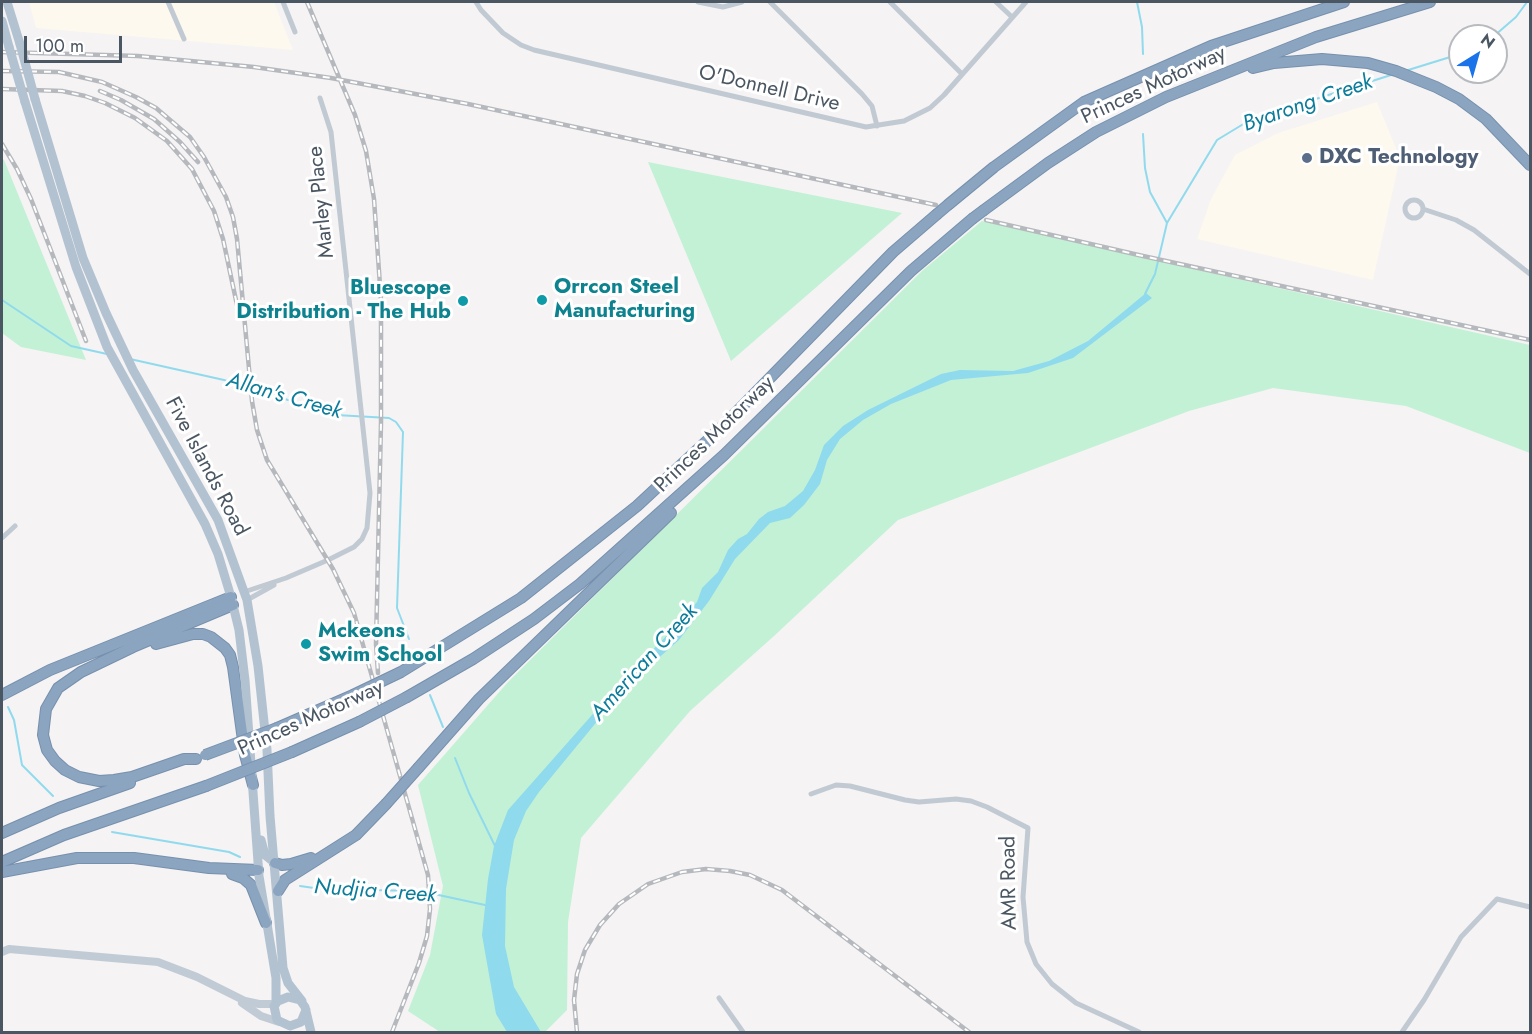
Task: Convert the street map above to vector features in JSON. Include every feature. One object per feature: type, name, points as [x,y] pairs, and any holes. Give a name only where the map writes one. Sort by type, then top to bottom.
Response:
[{"type":"highway","name":"Princes Motorway","points":[[2,833],[59,808],[277,728],[352,695],[401,672],[521,598],[637,506],[722,428],[893,252],[994,167],[1084,102],[1211,46],[1344,2]]},
{"type":"highway","name":"Princes Motorway","points":[[2,862],[64,835],[206,786],[292,752],[359,722],[473,659],[580,584],[724,455],[911,271],[972,219],[1047,163],[1096,132],[1166,97],[1316,36],[1430,2]]},
{"type":"highway","points":[[1166,97],[1231,73],[1274,63],[1322,58],[1368,63],[1420,80],[1459,99],[1486,119],[1530,165]]},
{"type":"highway","points":[[278,891],[283,881],[356,835],[479,699],[682,503],[724,455]]},
{"type":"highway","points":[[200,757],[184,759],[132,777],[99,781],[79,777],[65,770],[47,750],[43,735],[46,709],[52,696],[68,680],[232,601]]},
{"type":"highway","points":[[2,695],[50,670],[232,601]]},
{"type":"highway","points":[[115,656],[129,654],[164,641],[193,634],[203,634],[219,642],[230,655],[233,667],[245,755],[252,785]]},
{"type":"highway","points":[[272,862],[282,865],[296,863],[337,848]]},
{"type":"highway","points":[[2,872],[76,858],[134,858],[209,868],[258,870]]},
{"type":"highway","points":[[209,868],[248,881],[254,890],[266,923]]},
{"type":"main road","name":"Five Islands Road","points":[[7,2],[83,258],[122,350],[218,520],[245,596],[258,666],[267,750],[272,862],[278,891],[284,971],[288,983],[304,1006],[311,1032]]},
{"type":"main road","name":"Five Islands Road","points":[[2,21],[76,267],[107,347],[205,524],[218,554],[232,601],[239,630],[246,680],[258,870],[276,978],[276,1003]]},
{"type":"main road","points":[[232,601],[245,596]]},
{"type":"main road","points":[[253,805],[263,849],[272,862],[258,870]]},
{"type":"main road","points":[[2,952],[9,949],[158,962],[197,977],[234,997],[257,1014],[290,1026],[298,1024],[303,1019],[304,1006],[290,997],[276,1003],[255,1004],[234,997]]},
{"type":"main road","points":[[276,1003],[275,1016],[291,1032]]},
{"type":"street","points":[[168,2],[184,39]]},
{"type":"street","points":[[283,2],[295,32]]},
{"type":"street","name":"O'Donnell Drive","points":[[476,2],[503,33],[521,45],[541,53],[854,125],[877,126],[904,121],[930,108],[1026,2]]},
{"type":"street","points":[[698,2],[723,7],[742,2]]},
{"type":"street","points":[[770,2],[867,100],[872,106],[877,126]]},
{"type":"street","points":[[890,2],[962,74]]},
{"type":"street","points":[[996,2],[1012,17]]},
{"type":"street","name":"Marley Place","points":[[245,596],[328,560],[354,546],[362,539],[367,528],[370,493],[331,132],[320,98]]},
{"type":"street","points":[[1423,209],[1456,220],[1474,230],[1530,274]]},
{"type":"street","points":[[2,538],[15,526]]},
{"type":"street","name":"AMR Road","points":[[811,794],[836,784],[912,801],[956,799],[971,801],[1028,828],[1023,897],[1027,942],[1036,964],[1052,984],[1076,1003],[1139,1032]]},
{"type":"street","points":[[1402,1032],[1424,1000],[1461,937],[1497,899],[1530,907]]},
{"type":"street","points":[[719,998],[743,1032]]},
{"type":"shaded area","points":[[29,2],[274,2],[293,50],[36,28]]},
{"type":"shaded area","points":[[1377,102],[1400,158],[1373,280],[1197,239],[1211,199],[1235,155],[1278,133]]},
{"type":"green space","points":[[2,158],[86,360],[21,347],[2,333]]},
{"type":"green space","points":[[648,162],[902,213],[731,361]]},
{"type":"green space","points":[[982,221],[1530,345],[1530,453],[1406,406],[1273,388],[1189,411],[898,520],[690,711],[581,838],[568,922],[567,1010],[545,1032],[440,1032],[408,1011],[430,955],[443,886],[418,785],[508,682],[922,271]]},
{"type":"water","points":[[1146,293],[1152,298],[1073,358],[1028,373],[951,380],[891,404],[863,420],[840,439],[827,460],[820,484],[804,505],[790,518],[770,523],[735,559],[709,601],[679,640],[646,669],[637,683],[613,702],[526,811],[514,840],[506,889],[505,946],[514,987],[541,1032],[507,1032],[496,1014],[482,935],[494,846],[508,810],[622,681],[682,620],[697,602],[702,588],[718,572],[728,550],[738,539],[747,534],[759,519],[768,512],[785,506],[803,491],[815,470],[824,445],[843,426],[868,410],[941,374],[960,370],[1013,371],[1049,361],[1088,341]]},
{"type":"waterway","name":"American Creek","points":[[1137,2],[1142,27],[1143,54]]},
{"type":"waterway","name":"Byarong Creek","points":[[1508,24],[1527,2]]},
{"type":"waterway","name":"Byarong Creek","points":[[1405,71],[1448,58]]},
{"type":"waterway","name":"Byarong Creek","points":[[1167,223],[1217,140],[1250,120],[1391,75]]},
{"type":"waterway","name":"American Creek","points":[[1143,134],[1145,168],[1150,192],[1167,223],[1155,274],[1145,294]]},
{"type":"waterway","name":"Allan's Creek","points":[[2,300],[71,346],[107,354]]},
{"type":"waterway","name":"Allan's Creek","points":[[130,359],[224,380],[336,415],[389,418],[396,422],[403,432],[397,608],[409,639]]},
{"type":"waterway","name":"Allan's Creek","points":[[430,695],[443,727]]},
{"type":"waterway","name":"Nudjia Creek","points":[[8,707],[14,720],[22,765],[53,796]]},
{"type":"waterway","name":"Allan's Creek","points":[[455,758],[496,848]]},
{"type":"waterway","name":"Nudjia Creek","points":[[112,832],[229,852],[240,857]]},
{"type":"waterway","name":"Nudjia Creek","points":[[300,886],[321,889],[420,891],[485,905]]},
{"type":"railway","points":[[307,2],[355,115],[366,151],[374,199],[381,300],[376,644],[378,673]]},
{"type":"railway","points":[[2,52],[138,56],[254,67],[331,78],[468,104],[936,205]]},
{"type":"railway","points":[[2,71],[59,72],[102,82],[156,108],[190,137],[226,197],[237,239],[252,401],[257,430],[267,460],[333,569],[354,613],[428,875],[430,909],[427,936],[392,1032]]},
{"type":"railway","points":[[2,89],[62,91],[85,96],[135,118],[167,141],[192,169],[214,211],[223,239],[237,305]]},
{"type":"railway","points":[[100,91],[154,119],[198,162]]},
{"type":"railway","points":[[2,144],[31,199],[86,341]]},
{"type":"railway","points":[[986,220],[1530,340]]},
{"type":"railway","points":[[577,1032],[574,1000],[577,974],[585,950],[600,925],[619,904],[648,884],[682,872],[706,869],[750,875],[782,890],[969,1032]]},
{"type":"place","name":"DXC Technology","points":[[1307,158]]},
{"type":"place","name":"Orrcon Steel Manufacturing","points":[[542,300]]},
{"type":"place","name":"Bluescope Distribution - The Hub","points":[[463,301]]},
{"type":"place","name":"Mckeons Swim School","points":[[306,644]]}]
